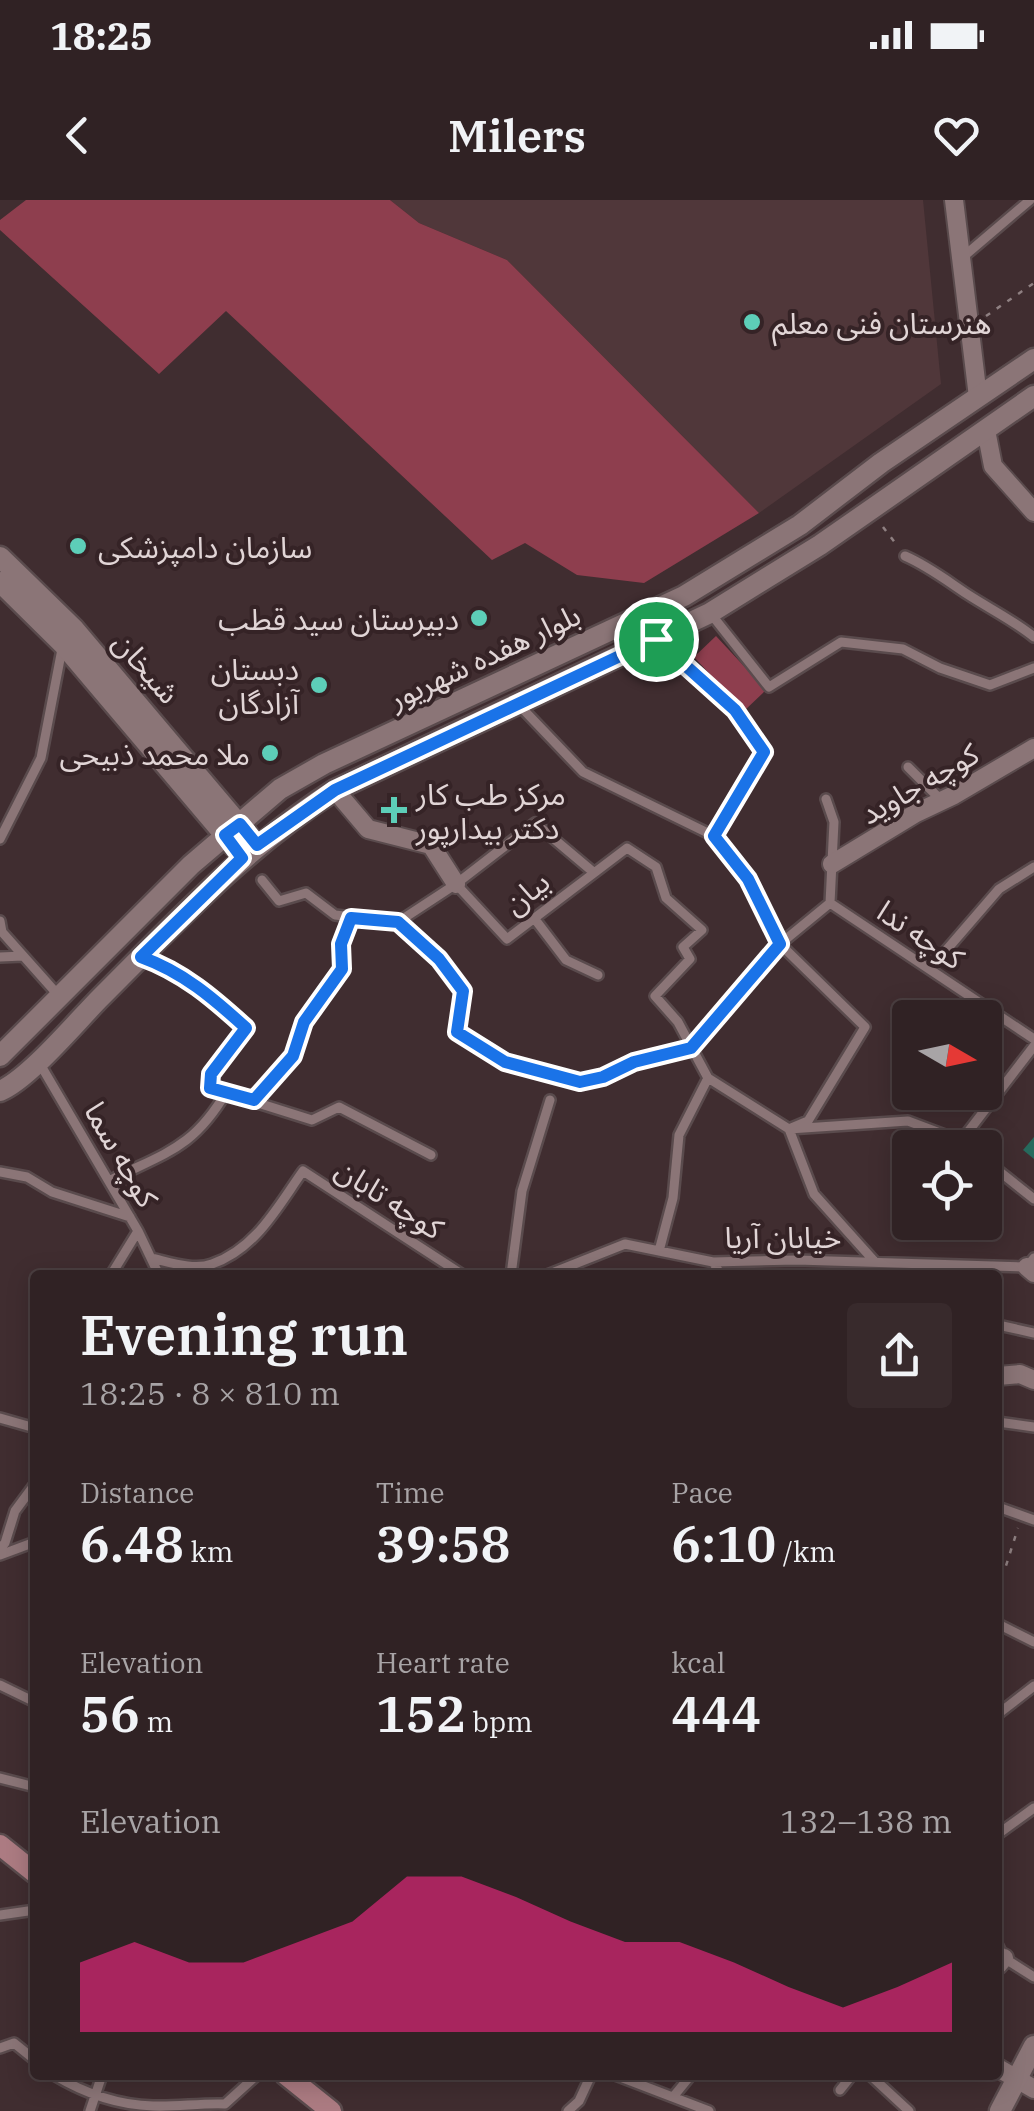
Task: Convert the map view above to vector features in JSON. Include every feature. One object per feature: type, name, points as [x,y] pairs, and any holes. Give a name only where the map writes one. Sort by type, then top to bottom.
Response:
[{"type":"main road","points":[[0,1845],[30,1869]]},
{"type":"main road","points":[[292,2080],[331,2111]]},
{"type":"street","points":[[954,200],[978,397],[993,466],[1034,512]]},
{"type":"street","name":"بلوار هفده شهریور","points":[[0,1056],[192,865],[280,789],[324,764],[684,596],[800,525],[881,463],[1034,359]]},
{"type":"street","name":"بلوار هفده شهریور","points":[[0,1091],[38,1060],[250,852],[335,790],[710,613],[871,509],[1034,396]]},
{"type":"street","name":"شیخان","points":[[0,557],[74,629],[232,830]]},
{"type":"street","name":"شیخان","points":[[0,582],[64,644],[232,830]]},
{"type":"street","name":"کوچه جاوید","points":[[832,864],[1034,748]]},
{"type":"street","points":[[335,790],[368,828],[431,846],[456,884]]},
{"type":"street","points":[[232,830],[250,852]]},
{"type":"street","points":[[1002,1376],[1020,1374],[1034,1380]]},
{"type":"street","points":[[1000,2111],[1026,2084],[1033,2050]]},
{"type":"street","points":[[1002,2070],[1026,2084]]},
{"type":"lane","points":[[961,259],[1030,200]]},
{"type":"lane","points":[[906,556],[1010,617],[1034,637]]},
{"type":"lane","points":[[710,613],[768,687],[841,642],[903,648],[940,668],[990,685],[1034,668]]},
{"type":"lane","points":[[656,639],[735,710],[764,752],[714,836]]},
{"type":"lane","points":[[0,839],[41,758],[64,644]]},
{"type":"lane","points":[[519,705],[583,772],[714,836],[748,879],[780,944],[865,1027],[808,1121],[789,1130]]},
{"type":"lane","points":[[908,767],[942,801]]},
{"type":"lane","points":[[262,880],[279,900],[306,892],[335,915],[398,922],[439,959],[463,991],[457,1032],[505,1062],[580,1082],[603,1077],[634,1062],[691,1048],[780,944],[830,903],[834,822],[826,799]]},
{"type":"lane","points":[[398,922],[456,884],[535,822],[592,871]]},
{"type":"lane","name":"بیان","points":[[456,884],[507,939],[627,848],[656,866],[666,898],[702,930],[682,947],[690,959],[655,996],[678,1022],[691,1048]]},
{"type":"lane","points":[[930,969],[999,889],[1034,867]]},
{"type":"lane","name":"کوچه ندا","points":[[830,903],[1034,1043]]},
{"type":"lane","points":[[254,1100],[293,1056],[304,1022],[342,969],[341,944],[351,918]]},
{"type":"lane","points":[[534,918],[566,960],[598,975]]},
{"type":"lane","points":[[0,922],[2,932],[61,998]]},
{"type":"lane","points":[[0,957],[23,956]]},
{"type":"lane","points":[[141,957],[172,968],[246,1028],[211,1074],[210,1088],[312,1120],[338,1107],[431,1155]]},
{"type":"lane","points":[[975,1130],[1034,1043]]},
{"type":"lane","points":[[691,1048],[708,1078],[789,1130],[814,1194],[875,1262]]},
{"type":"lane","name":"کوچه سما","points":[[38,1060],[138,1231],[156,1270]]},
{"type":"lane","points":[[659,1251],[674,1198],[679,1135],[708,1078]]},
{"type":"lane","points":[[109,1181],[186,1143],[209,1122],[227,1091]]},
{"type":"lane","points":[[513,1270],[522,1191],[550,1100]]},
{"type":"lane","points":[[789,1130],[908,1121],[930,1130]]},
{"type":"lane","name":"کوچه تابان","points":[[151,1258],[210,1266],[224,1258],[264,1228],[302,1171],[454,1270]]},
{"type":"lane","points":[[0,1172],[27,1177],[52,1192],[130,1217]]},
{"type":"lane","points":[[1002,1174],[1034,1200]]},
{"type":"lane","points":[[115,1270],[138,1231]]},
{"type":"lane","name":"خیابان آریا","points":[[561,1270],[625,1244],[713,1262],[910,1263],[982,1270],[1032,1266]]},
{"type":"lane","points":[[836,1261],[837,1270]]},
{"type":"lane","points":[[713,1262],[719,1270]]},
{"type":"lane","points":[[910,1263],[911,1270]]},
{"type":"lane","points":[[1002,1326],[1034,1333]]},
{"type":"lane","points":[[0,1418],[30,1423]]},
{"type":"lane","points":[[1002,1422],[1034,1426]]},
{"type":"lane","points":[[0,1551],[15,1511],[30,1491]]},
{"type":"lane","points":[[1002,1508],[1034,1520]]},
{"type":"lane","points":[[0,1551],[30,1543]]},
{"type":"lane","points":[[1002,1626],[1034,1642]]},
{"type":"lane","points":[[0,1685],[30,1700]]},
{"type":"lane","points":[[1002,1711],[1034,1686]]},
{"type":"lane","points":[[0,1778],[30,1784]]},
{"type":"lane","points":[[1002,1831],[1034,1808]]},
{"type":"lane","points":[[0,1915],[30,1911]]},
{"type":"lane","points":[[1002,1957],[1034,1976]]},
{"type":"lane","points":[[0,2048],[14,2043],[30,2056]]},
{"type":"lane","points":[[63,2080],[97,2098],[152,2106],[196,2102],[229,2108],[253,2080]]},
{"type":"lane","points":[[90,2111],[101,2080]]},
{"type":"lane","points":[[568,2111],[579,2100],[589,2080]]},
{"type":"lane","points":[[638,2080],[708,2111]]},
{"type":"lane","points":[[673,2098],[686,2080]]},
{"type":"lane","points":[[840,2090],[848,2080]]},
{"type":"lane","points":[[875,2080],[909,2111]]},
{"type":"path","points":[[971,326],[1034,283]]},
{"type":"path","points":[[871,509],[906,556]]},
{"type":"path","points":[[1002,1571],[1022,1516]]},
{"type":"shaded area","points":[[26,200],[390,200],[419,223],[507,260],[759,513],[644,583],[577,575],[525,543],[492,560],[226,311],[159,374],[0,230],[0,220]]},
{"type":"shaded area","name":"هنرستان فنی معلم","points":[[390,200],[923,200],[941,384],[759,513],[507,260],[419,223]]},
{"type":"shaded area","points":[[716,636],[766,690],[744,711],[694,657]]},
{"type":"building","points":[[1034,1137],[1034,1159],[1023,1150]]},
{"type":"place","name":"هنرستان فنی معلم","points":[[752,322]]},
{"type":"place","name":"سازمان دامپزشکی","points":[[78,546]]},
{"type":"place","name":"دبیرستان سید قطب","points":[[479,618]]},
{"type":"place","name":"دبستان آزادگان","points":[[319,685]]},
{"type":"place","name":"ملا محمد ذبیحی","points":[[270,753]]},
{"type":"place","name":"مرکز طب کار دکتر بیدارپور","points":[[394,810]]},
{"type":"route","points":[[656,639],[735,710],[764,752],[714,836],[748,879],[780,944],[691,1048],[634,1062],[603,1077],[580,1082],[505,1062],[457,1032],[463,991],[439,959],[398,922],[351,918],[341,944],[342,969],[304,1022],[293,1056],[254,1100],[210,1088],[211,1074],[246,1028],[172,968],[141,957],[242,858],[225,835],[240,824],[257,845],[335,790],[656,639]]}]
